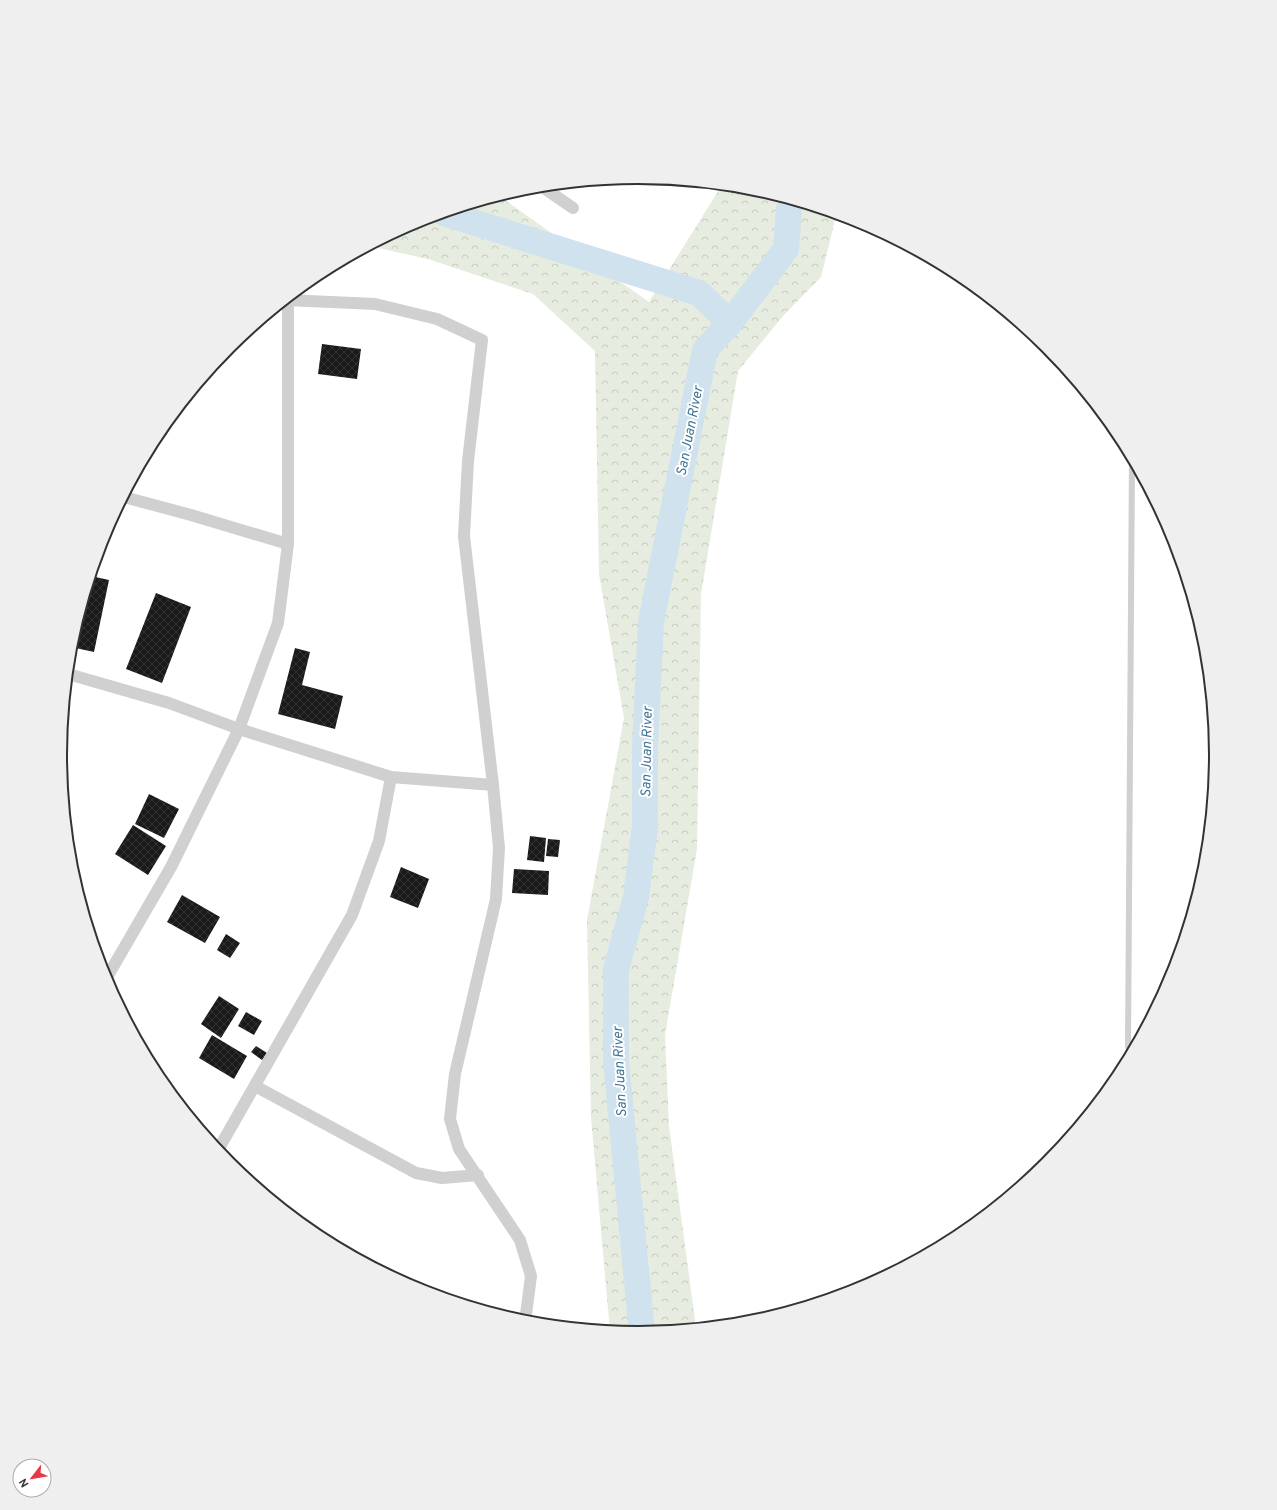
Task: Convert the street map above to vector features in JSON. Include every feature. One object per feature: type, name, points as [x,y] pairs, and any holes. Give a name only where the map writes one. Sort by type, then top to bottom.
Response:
[{"type":"street","points":[[548,191],[573,208]]},
{"type":"street","points":[[293,300],[375,304],[437,319],[482,340],[468,461],[464,536],[499,848],[496,899],[455,1074],[450,1119],[459,1149],[478,1175],[520,1240],[532,1276],[526,1316]]},
{"type":"street","points":[[110,972],[171,867],[239,729],[278,622],[288,544],[287,305]]},
{"type":"street","points":[[128,498],[288,544]]},
{"type":"street","points":[[73,675],[169,703],[239,729],[392,777],[493,785]]},
{"type":"street","points":[[221,1145],[352,915],[379,841],[392,777]]},
{"type":"street","points":[[255,1086],[416,1173],[442,1178],[478,1175]]},
{"type":"lane","points":[[1129,1048],[1132,467]]},
{"type":"green space","points":[[719,189],[750,194],[786,203],[835,219],[821,277],[783,316],[738,371],[701,594],[697,849],[665,1035],[669,1126],[695,1323],[638,1326],[609,1325],[591,1117],[587,920],[624,718],[599,574],[595,351],[533,294],[428,259],[376,248],[420,227],[455,214],[504,200],[649,302]]},
{"type":"building","points":[[322,344],[361,349],[357,379],[318,374]]},
{"type":"building","points":[[95,577],[109,580],[94,652],[77,648],[86,607]]},
{"type":"building","points":[[156,593],[191,607],[162,683],[126,669]]},
{"type":"building","points":[[295,648],[310,652],[302,685],[343,696],[335,729],[278,714]]},
{"type":"building","points":[[149,794],[179,809],[164,838],[135,824]]},
{"type":"building","points":[[133,825],[166,846],[148,875],[115,854]]},
{"type":"building","points":[[530,836],[546,838],[544,862],[527,860]]},
{"type":"building","points":[[548,839],[560,840],[558,857],[546,856]]},
{"type":"building","points":[[401,867],[429,879],[418,908],[390,897]]},
{"type":"building","points":[[514,869],[549,871],[548,895],[512,893]]},
{"type":"building","points":[[182,895],[220,917],[205,943],[167,922]]},
{"type":"building","points":[[226,934],[240,943],[230,958],[217,950]]},
{"type":"building","points":[[219,996],[239,1009],[221,1038],[201,1024]]},
{"type":"building","points":[[246,1012],[262,1021],[254,1035],[238,1026]]},
{"type":"building","points":[[212,1035],[247,1056],[234,1079],[199,1058]]},
{"type":"building","points":[[256,1046],[267,1053],[262,1060],[251,1052]]},
{"type":"waterway","name":"San Juan River","points":[[641,1326],[616,1062],[616,969],[636,897],[645,826],[645,746],[651,622],[705,350],[730,323],[786,249],[790,204]]},
{"type":"waterway","points":[[451,215],[699,293],[730,323]]}]
